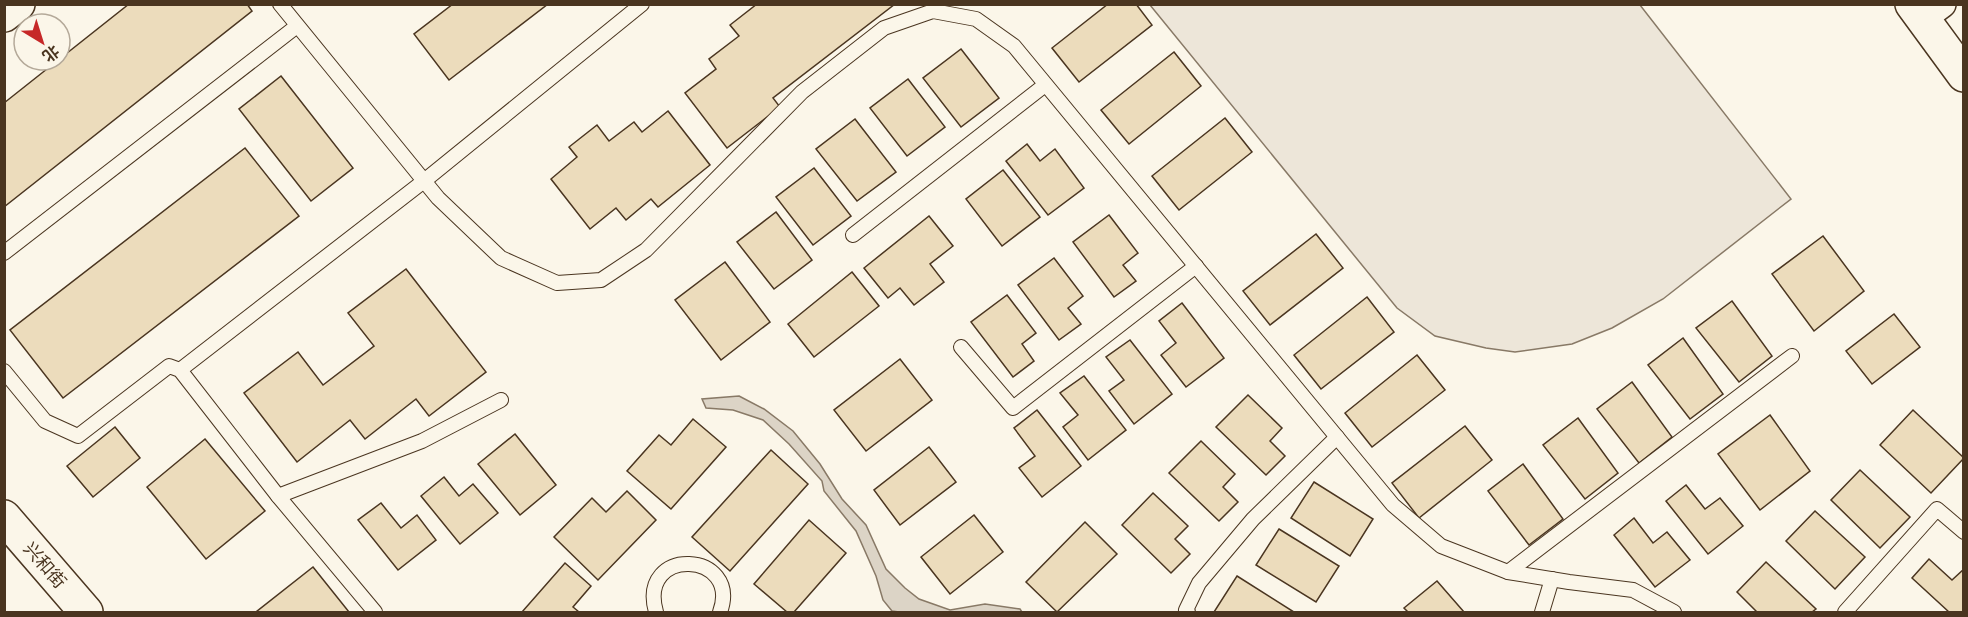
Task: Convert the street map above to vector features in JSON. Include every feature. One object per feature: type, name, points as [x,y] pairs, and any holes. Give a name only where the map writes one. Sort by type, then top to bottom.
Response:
[{"type":"street","points":[[4,15],[18,4]]},
{"type":"street","points":[[1925,9],[1962,69]]},
{"type":"street","name":"兴和街","points":[[4,517],[86,612]]},
{"type":"lane","points":[[280,4],[438,198],[501,258],[557,283],[601,280],[646,250],[802,92],[884,28],[933,11],[973,11],[976,19],[1014,46],[1393,505],[1441,546],[1508,572],[1633,590],[1674,612]]},
{"type":"lane","points":[[180,370],[424,181],[642,4]]},
{"type":"lane","points":[[4,253],[297,26]]},
{"type":"lane","points":[[853,234],[1045,85]]},
{"type":"lane","points":[[961,347],[1013,408],[1196,266]]},
{"type":"lane","points":[[1508,572],[1792,356]]},
{"type":"lane","points":[[4,371],[45,421],[78,436],[169,366],[180,370],[278,496],[375,612]]},
{"type":"lane","points":[[278,496],[422,441],[501,400]]},
{"type":"lane","points":[[1188,612],[1186,610],[1199,583],[1253,519],[1337,437]]},
{"type":"lane","points":[[1845,612],[1937,508],[1964,532]]},
{"type":"lane","points":[[656,612],[653,591],[658,580],[675,565],[686,563],[698,564],[709,570],[716,578],[722,588],[723,599],[720,612]]},
{"type":"lane","points":[[1542,612],[1552,579]]},
{"type":"shaded area","points":[[1150,5],[1640,5],[1791,199],[1663,299],[1612,328],[1572,344],[1515,352],[1435,336],[1397,308]]},
{"type":"shaded area","points":[[739,396],[764,409],[793,431],[820,464],[842,499],[866,525],[886,569],[919,599],[950,610],[985,604],[1020,609],[1022,612],[892,611],[883,600],[876,576],[856,531],[824,491],[822,481],[789,444],[763,420],[733,410],[706,408],[702,399]]},
{"type":"building","points":[[129,4],[247,4],[252,11],[4,207],[4,103],[43,72],[72,72],[72,49]]},
{"type":"building","points":[[453,4],[548,4],[449,80],[414,34]]},
{"type":"building","points":[[757,4],[895,4],[773,98],[780,107],[727,148],[685,93],[716,69],[709,59],[739,36],[730,25]]},
{"type":"building","points":[[1108,4],[1136,4],[1152,25],[1079,82],[1052,48]]},
{"type":"building","points":[[961,49],[999,98],[961,127],[923,78]]},
{"type":"building","points":[[1174,52],[1201,86],[1129,144],[1101,110]]},
{"type":"building","points":[[281,76],[353,168],[311,201],[239,109]]},
{"type":"building","points":[[908,79],[945,127],[907,156],[870,108]]},
{"type":"building","points":[[668,111],[710,165],[658,207],[651,199],[626,220],[616,208],[590,229],[551,179],[577,157],[569,147],[597,125],[609,141],[634,122],[642,132]]},
{"type":"building","points":[[1225,118],[1252,152],[1179,210],[1152,176]]},
{"type":"building","points":[[855,119],[896,172],[857,201],[816,149]]},
{"type":"building","points":[[1027,144],[1040,161],[1055,149],[1084,188],[1048,215],[1006,161]]},
{"type":"building","points":[[245,148],[299,216],[63,398],[10,330]]},
{"type":"building","points":[[814,168],[851,216],[813,245],[776,197]]},
{"type":"building","points":[[1003,170],[1040,217],[1002,246],[966,199]]},
{"type":"building","points":[[776,212],[812,260],[774,289],[737,242]]},
{"type":"building","points":[[1109,215],[1138,253],[1123,265],[1136,281],[1114,297],[1073,242]]},
{"type":"building","points":[[929,216],[953,246],[930,264],[944,282],[914,305],[900,288],[888,298],[864,268]]},
{"type":"building","points":[[1316,234],[1343,268],[1270,325],[1243,291]]},
{"type":"building","points":[[1823,236],[1864,291],[1814,331],[1772,274]]},
{"type":"building","points":[[1054,258],[1083,296],[1068,308],[1081,324],[1059,340],[1018,285]]},
{"type":"building","points":[[725,262],[770,322],[721,360],[675,300]]},
{"type":"building","points":[[406,269],[486,372],[429,416],[416,399],[365,439],[350,420],[297,462],[244,393],[298,352],[323,385],[374,346],[348,313]]},
{"type":"building","points":[[852,272],[879,306],[814,357],[788,324]]},
{"type":"building","points":[[1007,295],[1036,333],[1022,344],[1034,361],[1013,377],[971,322]]},
{"type":"building","points":[[1367,297],[1394,332],[1321,389],[1294,355]]},
{"type":"building","points":[[1732,301],[1772,356],[1739,382],[1696,328]]},
{"type":"building","points":[[1182,303],[1224,358],[1186,387],[1161,355],[1176,343],[1159,321]]},
{"type":"building","points":[[1894,314],[1920,347],[1872,384],[1846,351]]},
{"type":"building","points":[[1683,338],[1723,394],[1690,419],[1648,365]]},
{"type":"building","points":[[1130,340],[1172,394],[1134,424],[1109,391],[1124,380],[1106,357]]},
{"type":"building","points":[[1417,355],[1445,390],[1372,447],[1345,413]]},
{"type":"building","points":[[900,359],[932,400],[866,451],[834,410]]},
{"type":"building","points":[[1084,376],[1126,430],[1088,460],[1063,427],[1078,415],[1060,393]]},
{"type":"building","points":[[1632,382],[1672,437],[1639,463],[1597,409]]},
{"type":"building","points":[[1248,395],[1282,428],[1270,441],[1285,456],[1266,475],[1216,427]]},
{"type":"building","points":[[1037,410],[1081,466],[1042,497],[1019,468],[1035,456],[1014,428]]},
{"type":"building","points":[[1913,410],[1964,458],[1931,493],[1880,445]]},
{"type":"building","points":[[1770,415],[1810,471],[1760,510],[1718,454]]},
{"type":"building","points":[[1578,418],[1618,473],[1585,499],[1543,445]]},
{"type":"building","points":[[693,419],[726,447],[671,509],[627,471],[659,435],[671,445]]},
{"type":"building","points":[[1465,426],[1492,460],[1419,518],[1392,483]]},
{"type":"building","points":[[115,427],[140,458],[93,497],[67,466]]},
{"type":"building","points":[[515,434],[556,485],[520,515],[478,464]]},
{"type":"building","points":[[205,439],[265,511],[206,559],[147,487]]},
{"type":"building","points":[[1201,441],[1235,474],[1223,487],[1238,502],[1219,521],[1169,473]]},
{"type":"building","points":[[929,447],[956,482],[900,525],[874,490]]},
{"type":"building","points":[[771,450],[808,484],[730,571],[692,537]]},
{"type":"building","points":[[1523,464],[1563,519],[1529,545],[1488,491]]},
{"type":"building","points":[[1860,470],[1910,517],[1880,548],[1831,500]]},
{"type":"building","points":[[444,477],[459,496],[473,484],[498,513],[460,544],[421,496]]},
{"type":"building","points":[[1314,482],[1373,519],[1350,556],[1291,518]]},
{"type":"building","points":[[1686,485],[1705,509],[1720,498],[1743,526],[1708,554],[1666,501]]},
{"type":"building","points":[[627,491],[656,520],[598,580],[554,537],[592,498],[606,512]]},
{"type":"building","points":[[1153,493],[1188,526],[1175,539],[1190,554],[1171,573],[1122,525]]},
{"type":"building","points":[[381,503],[401,528],[417,515],[436,540],[398,570],[358,520]]},
{"type":"building","points":[[1815,511],[1865,557],[1835,589],[1786,541]]},
{"type":"building","points":[[974,515],[1003,552],[950,594],[921,557]]},
{"type":"building","points":[[1634,518],[1653,543],[1667,532],[1690,560],[1655,587],[1614,535]]},
{"type":"building","points":[[809,520],[846,553],[794,612],[787,612],[754,584]]},
{"type":"building","points":[[1085,522],[1117,554],[1057,612],[1026,582]]},
{"type":"building","points":[[1279,529],[1339,566],[1316,602],[1256,565]]},
{"type":"building","points":[[1929,559],[1952,580],[1964,569],[1964,612],[1949,612],[1912,578]]},
{"type":"building","points":[[1766,562],[1816,609],[1812,612],[1757,612],[1737,592]]},
{"type":"building","points":[[565,563],[591,586],[573,607],[579,612],[522,612]]},
{"type":"building","points":[[313,567],[349,612],[256,612]]},
{"type":"building","points":[[1237,576],[1294,612],[1214,612]]},
{"type":"building","points":[[1437,581],[1464,612],[1408,612],[1404,608]]}]
